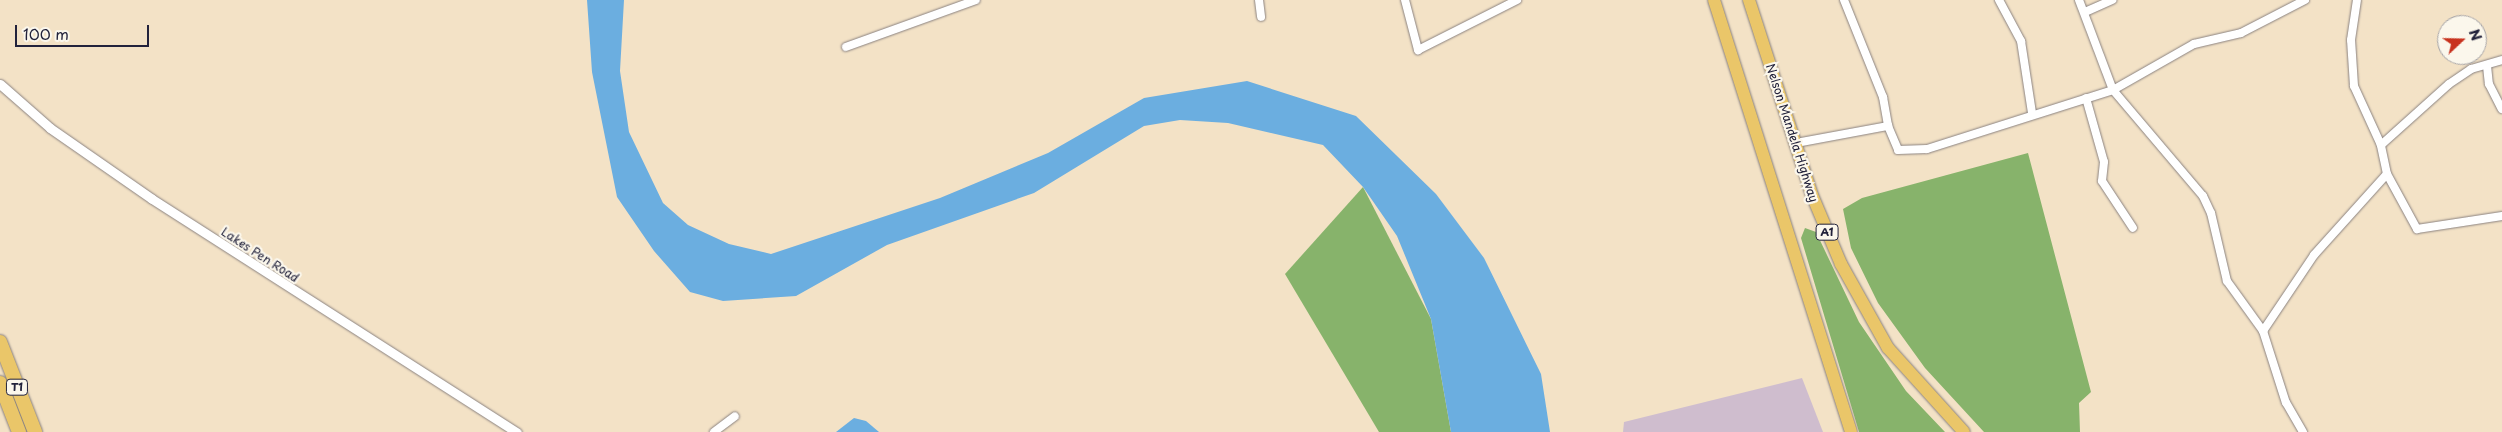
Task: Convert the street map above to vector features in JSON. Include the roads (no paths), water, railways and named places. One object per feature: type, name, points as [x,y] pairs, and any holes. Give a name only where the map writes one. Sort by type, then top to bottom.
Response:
[{"type":"highway","points":[[1714,0],[1851,432]]},
{"type":"highway","name":"Nelson Mandela Highway","points":[[1750,0],[1812,195],[1863,306],[1888,348],[1964,432]]},
{"type":"highway","name":"T1","points":[[0,342],[35,432]]},
{"type":"highway","name":"T1","points":[[0,383],[19,432]]},
{"type":"street","points":[[846,47],[976,0]]},
{"type":"street","points":[[1259,0],[1261,17]]},
{"type":"street","points":[[1405,0],[1418,50],[1517,0]]},
{"type":"street","points":[[1844,0],[1883,97],[1888,126],[1898,150],[1909,153],[2032,113],[2113,90],[2194,44],[2241,33],[2305,0]]},
{"type":"street","points":[[1999,0],[2021,41],[2032,113]]},
{"type":"street","points":[[2079,0],[2113,90],[2203,196],[2227,281],[2262,330],[2286,403],[2303,432]]},
{"type":"street","points":[[2085,12],[2112,0]]},
{"type":"street","points":[[2357,0],[2351,40],[2354,86],[2381,145],[2387,174],[2418,229],[2502,216]]},
{"type":"street","points":[[2381,145],[2450,84],[2471,69],[2487,66],[2502,60]]},
{"type":"street","points":[[2487,66],[2489,84],[2502,109]]},
{"type":"street","name":"Lakes Pen Road","points":[[0,84],[50,128],[152,199],[517,432]]},
{"type":"street","points":[[2086,98],[2104,162],[2102,180],[2133,228]]},
{"type":"street","points":[[1796,143],[1888,126]]},
{"type":"street","points":[[2262,330],[2314,255],[2387,174]]},
{"type":"street","points":[[714,432],[735,416]]},
{"type":"water","points":[[587,0],[624,0],[620,71],[629,132],[663,203],[688,225],[729,244],[771,254],[940,198],[1048,153],[1144,98],[1247,81],[1356,116],[1436,194],[1484,258],[1541,374],[1550,432],[1451,432],[1431,319],[1397,236],[1363,187],[1323,145],[1228,123],[1180,120],[1144,126],[1034,193],[887,245],[796,296],[723,301],[690,292],[654,251],[617,197],[592,72]]},
{"type":"water","points":[[854,418],[866,421],[879,432],[836,432]]}]
